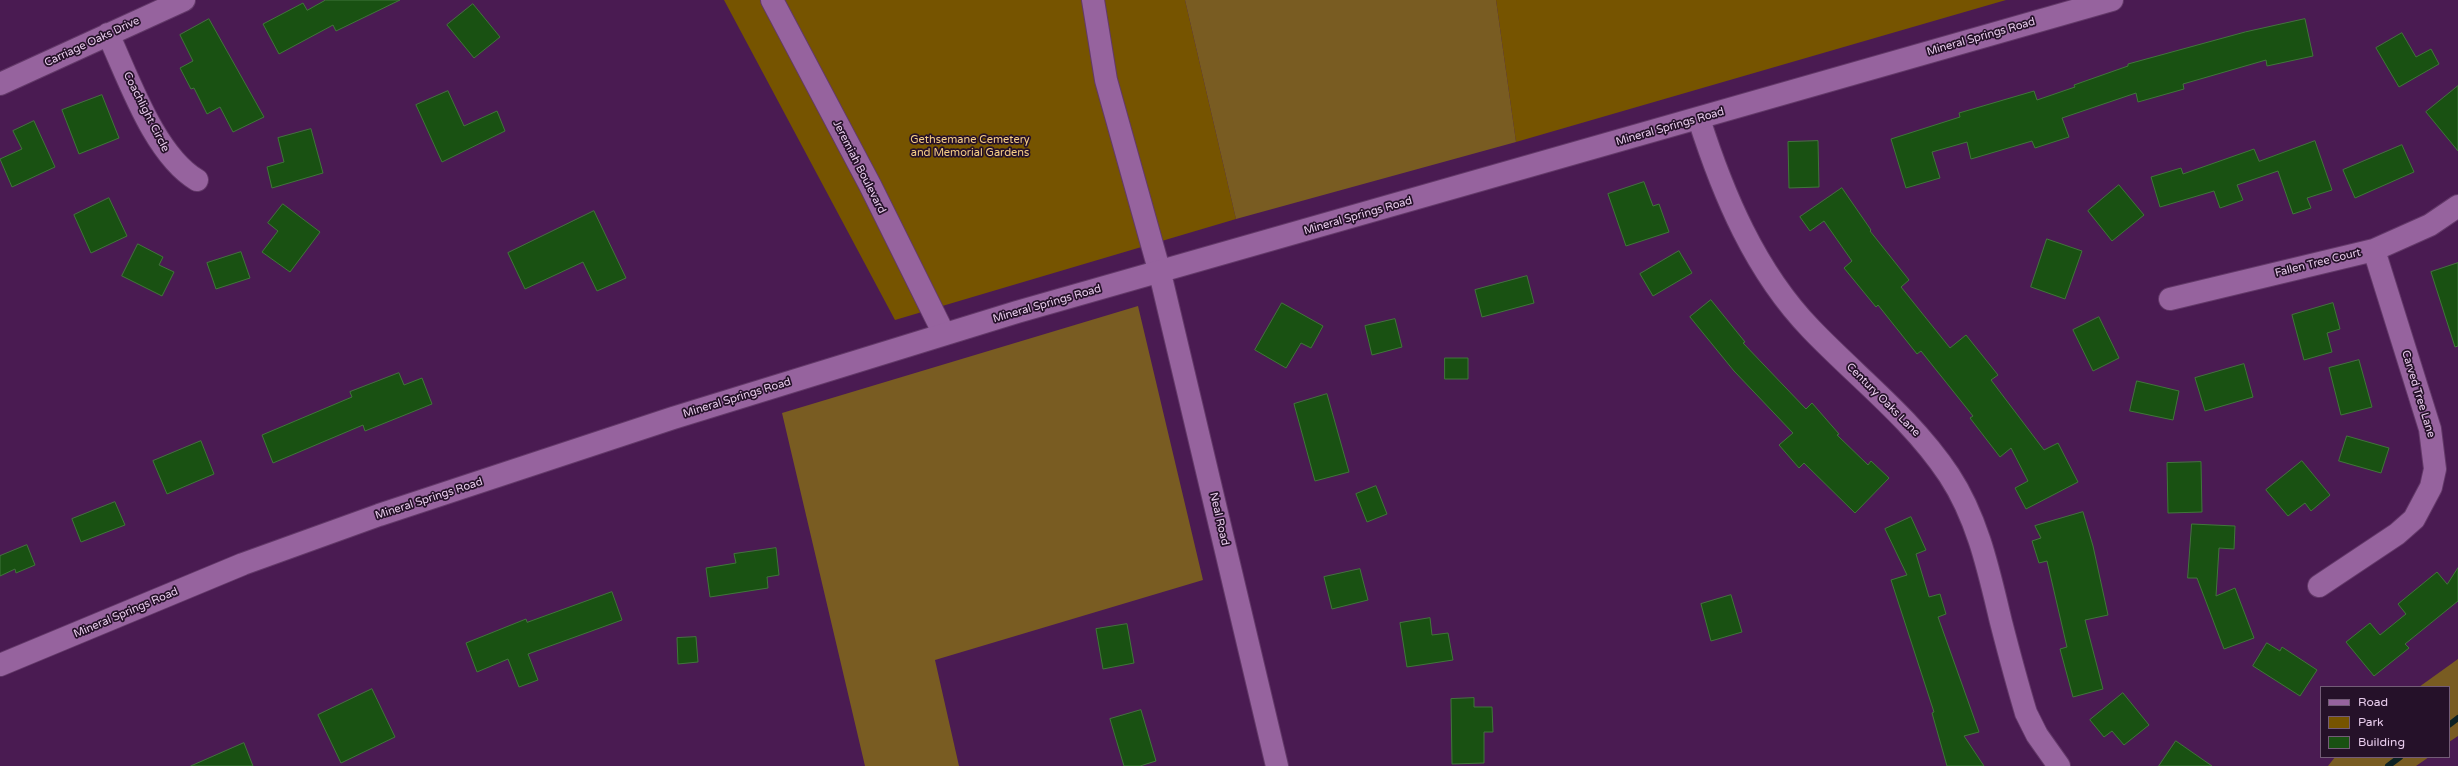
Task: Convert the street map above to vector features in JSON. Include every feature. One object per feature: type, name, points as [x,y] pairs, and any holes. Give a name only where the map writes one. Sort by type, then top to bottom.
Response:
[{"type":"street","name":"Carriage Oaks Drive","points":[[0,84],[184,0]]},
{"type":"street","name":"Jeremiah Boulevard","points":[[772,0],[870,185],[944,334]]},
{"type":"street","points":[[1093,0],[1106,80],[1160,272]]},
{"type":"street","name":"Mineral Springs Road","points":[[0,665],[239,566],[379,515],[673,418],[944,334],[2112,0]]},
{"type":"street","name":"Coachlight Circle","points":[[108,34],[157,138],[170,158],[197,180]]},
{"type":"street","name":"Century Oaks Lane","points":[[1699,119],[1729,202],[1756,255],[1784,298],[1810,329],[1916,431],[1959,491],[1978,535],[2026,713],[2038,735],[2059,766]]},
{"type":"street","name":"Fallen Tree Court","points":[[2170,299],[2374,250],[2430,225],[2458,206]]},
{"type":"street","name":"Carved Tree Lane","points":[[2319,586],[2397,534],[2414,519],[2424,504],[2435,468],[2430,429],[2374,250]]},
{"type":"street","name":"Neal Road","points":[[1160,272],[1277,766]]},
{"type":"green space","name":"Gethsemane Cemetery and Memorial Gardens","points":[[724,0],[1185,0],[1236,219],[895,320]]},
{"type":"green space","points":[[1496,0],[2006,0],[1516,142]]},
{"type":"shaded area","points":[[1185,0],[1496,0],[1516,142],[1236,219]]},
{"type":"shaded area","points":[[1138,306],[1203,580],[935,660],[959,766],[865,766],[782,413]]},
{"type":"shaded area","points":[[2458,659],[2458,736],[2450,741],[2450,686],[2420,686]]},
{"type":"shaded area","points":[[2334,758],[2428,758],[2416,766],[2328,766]]},
{"type":"building","points":[[326,0],[400,0],[336,31],[333,25],[279,54],[263,24],[303,3],[307,10]]},
{"type":"building","points":[[473,4],[500,37],[474,58],[447,25]]},
{"type":"building","points":[[209,19],[264,117],[233,132],[220,107],[207,114],[194,88],[191,89],[180,68],[193,61],[180,35]]},
{"type":"building","points":[[2305,19],[2313,56],[2267,66],[2266,60],[2183,84],[2184,89],[2138,102],[2136,93],[2062,118],[2069,137],[2035,148],[2032,141],[1971,159],[1967,142],[1932,152],[1940,178],[1906,188],[1891,139],[1960,117],[1959,113],[2034,91],[2037,100],[2075,87],[2074,85],[2128,66],[2128,64],[2245,32]]},
{"type":"building","points":[[2402,33],[2416,57],[2431,49],[2439,64],[2399,87],[2376,48]]},
{"type":"building","points":[[2458,86],[2458,151],[2426,112]]},
{"type":"building","points":[[448,91],[464,126],[497,111],[505,131],[442,162],[416,105]]},
{"type":"building","points":[[102,95],[119,138],[79,154],[62,110]]},
{"type":"building","points":[[34,121],[55,167],[12,187],[0,159],[22,149],[13,131]]},
{"type":"building","points":[[311,129],[323,173],[272,188],[267,167],[284,162],[278,138]]},
{"type":"building","points":[[1818,141],[1819,187],[1789,188],[1788,142]]},
{"type":"building","points":[[2315,141],[2332,190],[2307,198],[2311,208],[2293,214],[2278,171],[2237,185],[2243,200],[2220,208],[2214,191],[2160,207],[2151,177],[2181,168],[2183,174],[2254,149],[2259,161]]},
{"type":"building","points":[[2402,145],[2414,172],[2355,198],[2343,170]]},
{"type":"building","points":[[1644,182],[1653,206],[1659,204],[1669,232],[1626,246],[1608,194]]},
{"type":"building","points":[[2119,185],[2144,215],[2112,241],[2088,211]]},
{"type":"building","points":[[1842,188],[1871,230],[1870,231],[1909,280],[1901,287],[1950,348],[1966,335],[1998,375],[1991,380],[2044,450],[2058,443],[2078,482],[2026,509],[2015,488],[2028,481],[2011,448],[2000,457],[1970,418],[1973,416],[1921,351],[1917,354],[1878,305],[1876,307],[1844,268],[1852,261],[1824,221],[1810,231],[1800,217]]},
{"type":"building","points":[[109,198],[127,236],[91,253],[74,215]]},
{"type":"building","points":[[283,204],[320,232],[290,272],[262,252],[278,231],[268,223]]},
{"type":"building","points":[[594,211],[626,278],[597,291],[583,262],[525,289],[508,253]]},
{"type":"building","points":[[2047,239],[2082,251],[2065,299],[2031,287]]},
{"type":"building","points":[[138,244],[163,257],[159,265],[174,272],[162,296],[122,276]]},
{"type":"building","points":[[1679,251],[1692,273],[1653,296],[1640,274]]},
{"type":"building","points":[[241,252],[250,278],[216,289],[207,263]]},
{"type":"building","points":[[2458,263],[2458,346],[2455,347],[2431,272]]},
{"type":"building","points":[[1527,276],[1534,303],[1482,317],[1475,290]]},
{"type":"building","points":[[1711,300],[1745,342],[1743,343],[1806,409],[1812,403],[1839,434],[1837,435],[1868,465],[1871,461],[1889,478],[1855,513],[1804,463],[1799,468],[1779,445],[1793,433],[1734,371],[1690,317]]},
{"type":"building","points":[[1282,303],[1323,326],[1311,348],[1301,343],[1286,368],[1255,350]]},
{"type":"building","points":[[2333,303],[2340,329],[2327,333],[2332,352],[2304,360],[2292,315]]},
{"type":"building","points":[[2099,317],[2119,358],[2093,371],[2073,330]]},
{"type":"building","points":[[1395,319],[1402,347],[1372,355],[1365,326]]},
{"type":"building","points":[[1445,358],[1468,358],[1468,379],[1445,379]]},
{"type":"building","points":[[2359,360],[2372,407],[2341,415],[2329,368]]},
{"type":"building","points":[[2244,364],[2253,397],[2205,411],[2195,378]]},
{"type":"building","points":[[399,373],[404,385],[422,378],[432,404],[365,431],[363,425],[273,463],[262,435],[352,397],[350,392]]},
{"type":"building","points":[[2137,381],[2179,391],[2173,420],[2130,411]]},
{"type":"building","points":[[1327,394],[1349,472],[1315,481],[1294,404]]},
{"type":"building","points":[[2347,436],[2389,448],[2381,473],[2339,461]]},
{"type":"building","points":[[201,441],[214,474],[167,494],[153,461]]},
{"type":"building","points":[[2302,461],[2330,495],[2311,511],[2305,503],[2288,516],[2266,490]]},
{"type":"building","points":[[2201,462],[2202,512],[2168,513],[2167,463]]},
{"type":"building","points":[[1376,486],[1387,514],[1367,522],[1356,494]]},
{"type":"building","points":[[115,502],[125,525],[81,542],[72,519]]},
{"type":"building","points":[[2083,512],[2093,546],[2108,615],[2085,620],[2103,689],[2073,697],[2060,649],[2067,647],[2047,561],[2039,563],[2032,541],[2041,538],[2035,526]]},
{"type":"building","points":[[1911,517],[1926,550],[1916,554],[1929,597],[1940,594],[1946,614],[1938,617],[1979,732],[1964,736],[1984,766],[1947,766],[1932,713],[1934,712],[1891,580],[1907,575],[1885,529]]},
{"type":"building","points":[[2192,524],[2235,526],[2234,549],[2219,548],[2216,596],[2235,588],[2254,638],[2224,649],[2197,578],[2188,578]]},
{"type":"building","points":[[27,545],[35,565],[16,573],[15,569],[0,576],[0,556]]},
{"type":"building","points":[[776,548],[779,575],[767,577],[768,588],[710,597],[706,568],[736,563],[734,554]]},
{"type":"building","points":[[2458,568],[2458,601],[2405,644],[2409,648],[2374,676],[2346,642],[2370,623],[2380,635],[2406,614],[2398,604],[2437,572],[2447,584]]},
{"type":"building","points":[[1360,569],[1368,600],[1332,609],[1324,577]]},
{"type":"building","points":[[612,592],[622,620],[528,654],[538,680],[519,687],[508,659],[477,672],[466,643],[526,619],[527,622]]},
{"type":"building","points":[[1731,595],[1742,632],[1711,641],[1701,604]]},
{"type":"building","points":[[1430,618],[1432,635],[1448,633],[1453,660],[1407,667],[1400,623]]},
{"type":"building","points":[[1127,624],[1134,663],[1103,669],[1096,629]]},
{"type":"building","points":[[696,637],[698,662],[678,664],[677,638]]},
{"type":"building","points":[[2267,643],[2280,651],[2282,647],[2317,670],[2300,696],[2253,666]]},
{"type":"building","points":[[372,689],[395,737],[341,763],[318,715]]},
{"type":"building","points":[[2123,693],[2149,725],[2124,745],[2112,731],[2104,737],[2090,720]]},
{"type":"building","points":[[1474,698],[1474,707],[1492,707],[1493,732],[1484,732],[1484,763],[1452,764],[1451,699]]},
{"type":"building","points":[[1141,710],[1156,761],[1140,766],[1124,766],[1110,719]]},
{"type":"building","points":[[2176,741],[2212,766],[2159,766]]},
{"type":"building","points":[[244,743],[253,766],[191,766]]},
{"type":"waterway","points":[[2450,724],[2458,718]]},
{"type":"waterway","points":[[2388,766],[2399,758]]}]
